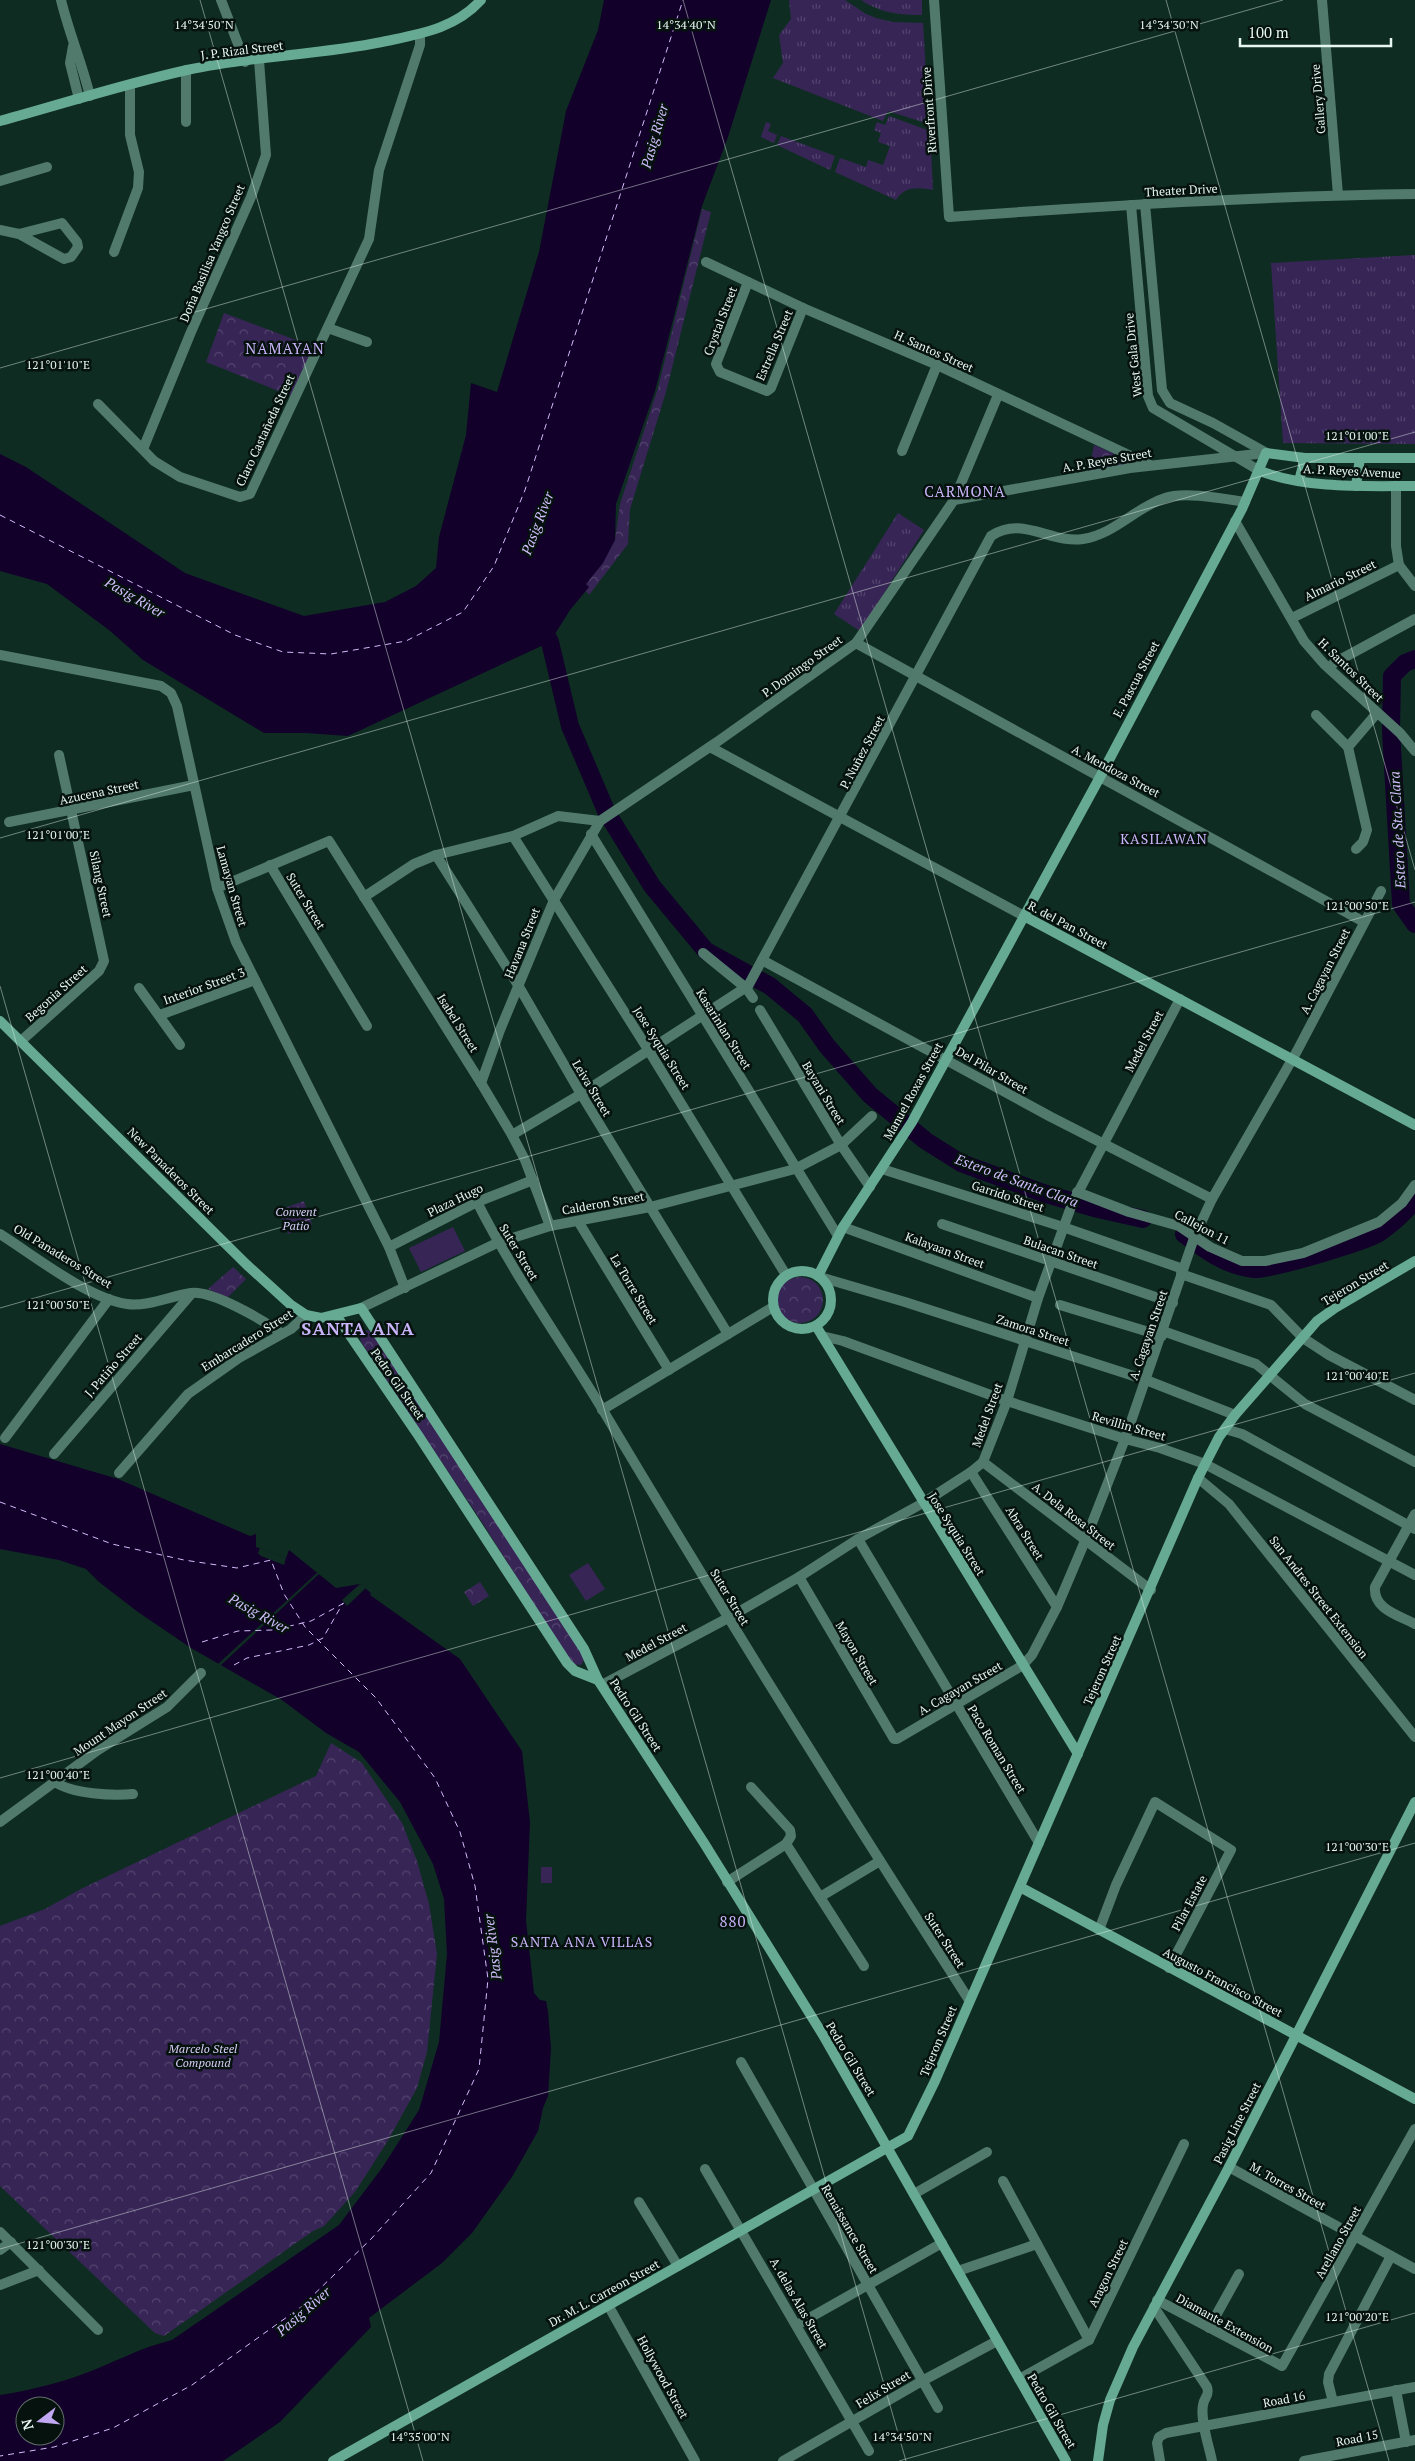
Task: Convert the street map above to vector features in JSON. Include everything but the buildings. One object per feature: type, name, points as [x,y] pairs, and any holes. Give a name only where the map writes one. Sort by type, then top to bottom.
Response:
[{"type":"main road","name":"J. P. Rizal Street","points":[[0,121],[186,70],[321,53],[420,35],[449,24],[471,11],[481,0]]},
{"type":"main road","name":"A. P. Reyes Avenue","points":[[1266,453],[1304,458],[1415,458]]},
{"type":"main road","name":"E. Pascua Street","points":[[1024,916],[1100,777],[1235,521],[1260,471],[1266,453]]},
{"type":"main road","points":[[1299,481],[1304,458]]},
{"type":"main road","points":[[1356,486],[1360,458]]},
{"type":"main road","name":"A. P. Reyes Avenue","points":[[1260,471],[1299,481],[1356,486],[1415,486]]},
{"type":"main road","name":"R. del Pan Street","points":[[1024,916],[1415,1125]]},
{"type":"main road","name":"Manuel Roxas Street","points":[[819,1276],[841,1231],[912,1122],[945,1058],[1024,916]]},
{"type":"main road","name":"New Panaderos Street","points":[[0,1021],[247,1264],[291,1305],[306,1315]]},
{"type":"main road","name":"Tejeron Street","points":[[888,2147],[908,2136],[913,2129],[1151,1590],[1198,1478],[1225,1429],[1317,1321],[1335,1308],[1415,1261]]},
{"type":"main road","points":[[802,1271],[819,1276],[828,1288],[831,1301],[827,1316],[816,1326],[798,1329],[782,1322],[773,1306],[776,1287],[786,1275],[802,1271]]},
{"type":"main road","name":"Calderon Street","points":[[336,1315],[361,1308]]},
{"type":"main road","name":"Pedro Gil Street","points":[[361,1308],[584,1649],[600,1682],[823,2035],[1066,2461]]},
{"type":"main road","points":[[306,1315],[321,1318],[336,1315]]},
{"type":"main road","name":"Pedro Gil Street","points":[[336,1315],[413,1428],[567,1663],[575,1671],[600,1682]]},
{"type":"main road","name":"Jose Syquia Street","points":[[816,1326],[1078,1754]]},
{"type":"main road","name":"Pasig Line Street","points":[[1098,2461],[1103,2425],[1110,2400],[1156,2303],[1296,2036],[1415,1802]]},
{"type":"main road","name":"Augusto Francisco Street","points":[[1020,1887],[1415,2099]]},
{"type":"main road","name":"Dr. M. L. Carreon Street","points":[[333,2461],[888,2147]]},
{"type":"street","points":[[61,0],[73,46],[80,60],[90,96]]},
{"type":"street","points":[[221,0],[233,32],[241,62]]},
{"type":"street","name":"Riverfront Drive","points":[[934,0],[949,217]]},
{"type":"street","name":"Gallery Drive","points":[[1322,0],[1338,195]]},
{"type":"street","name":"Claro Castañeda Street","points":[[98,404],[154,461],[180,477],[240,497],[250,494],[369,239],[379,170],[417,54],[420,35]]},
{"type":"street","points":[[73,46],[70,63],[79,99]]},
{"type":"street","name":"Doña Basilisa Yangco Street","points":[[143,449],[251,197],[266,156],[259,60]]},
{"type":"street","points":[[186,70],[186,122]]},
{"type":"street","points":[[114,252],[138,188],[139,172],[130,135],[130,85]]},
{"type":"street","points":[[0,181],[47,167]]},
{"type":"street","name":"Theater Drive","points":[[949,217],[1145,204],[1338,195],[1415,194]]},
{"type":"street","name":"West Gala Drive","points":[[1145,204],[1162,390],[1166,399],[1170,403],[1213,423],[1266,453]]},
{"type":"street","name":"West Gala Drive","points":[[1131,205],[1148,396],[1153,408],[1161,415],[1237,456],[1260,471]]},
{"type":"street","points":[[0,230],[20,234],[64,259],[71,257],[78,247],[77,242],[62,223],[20,234]]},
{"type":"street","name":"H. Santos Street","points":[[706,262],[803,308],[937,365],[1150,465]]},
{"type":"street","name":"Crystal Street","points":[[748,282],[716,364],[720,372],[768,391]]},
{"type":"street","points":[[1140,298],[1154,297]]},
{"type":"street","name":"Estrella Street","points":[[768,391],[771,388],[803,308]]},
{"type":"street","points":[[328,328],[367,342]]},
{"type":"street","points":[[1143,334],[1157,332]]},
{"type":"street","points":[[902,451],[937,365]]},
{"type":"street","name":"P. Domingo Street","points":[[605,817],[710,748],[856,643],[954,500],[998,395]]},
{"type":"street","name":"A. P. Reyes Street","points":[[954,500],[1150,465],[1266,453]]},
{"type":"street","points":[[1396,486],[1396,546],[1400,564],[1415,586]]},
{"type":"street","name":"P. Nuñez Street","points":[[747,987],[991,536],[1001,530],[1023,528],[1066,540],[1081,540],[1104,533],[1165,498],[1174,495],[1214,499],[1243,505]]},
{"type":"street","name":"H. Santos Street","points":[[1235,521],[1304,641],[1329,668],[1415,751]]},
{"type":"street","name":"Almario Street","points":[[1292,618],[1400,564]]},
{"type":"street","points":[[1329,668],[1334,663],[1415,619]]},
{"type":"street","name":"A. Mendoza Street","points":[[856,643],[1364,922]]},
{"type":"street","name":"Lamayan Street","points":[[0,656],[161,686],[171,693],[177,706],[217,888],[236,942],[389,1247],[405,1288]]},
{"type":"street","points":[[1348,747],[1377,713]]},
{"type":"street","points":[[1316,715],[1348,747],[1367,830],[1363,842],[1356,849]]},
{"type":"street","name":"R. del Pan Street","points":[[710,748],[1024,916]]},
{"type":"street","name":"Silang Street","points":[[59,754],[104,961]]},
{"type":"street","name":"Azucena Street","points":[[9,822],[194,785]]},
{"type":"street","points":[[364,896],[414,864],[436,855],[513,836],[558,816],[605,817]]},
{"type":"street","name":"Havana Street","points":[[481,1083],[518,985],[554,900],[590,834],[605,817]]},
{"type":"street","name":"Kasarinlan Street","points":[[590,834],[796,1169],[841,1231]]},
{"type":"street","name":"Jose Syquia Street","points":[[513,836],[649,1051],[786,1275]]},
{"type":"street","name":"Isabel Street","points":[[270,865],[329,841],[512,1135],[550,1226]]},
{"type":"street","name":"Leiva Street","points":[[436,855],[518,985],[581,1094],[728,1334]]},
{"type":"street","points":[[217,888],[270,865]]},
{"type":"street","name":"Suter Street","points":[[270,865],[367,1026]]},
{"type":"street","name":"A. Cagayan Street","points":[[896,1739],[1023,1665],[1032,1655],[1057,1607],[1125,1439],[1163,1334],[1194,1237],[1212,1199],[1293,1059],[1381,891]]},
{"type":"street","points":[[703,953],[747,987],[753,998]]},
{"type":"street","name":"Del Pilar Street","points":[[762,960],[1102,1143],[1212,1199]]},
{"type":"street","name":"Begonia Street","points":[[21,1041],[99,971],[104,961]]},
{"type":"street","name":"Interior Street 3","points":[[160,1015],[255,980]]},
{"type":"street","points":[[512,1135],[581,1094],[747,987]]},
{"type":"street","points":[[140,988],[180,1045]]},
{"type":"street","name":"Medel Street","points":[[600,1682],[728,1618],[923,1503],[983,1462],[1007,1401],[1038,1298],[1075,1197],[1180,999]]},
{"type":"street","name":"Bayani Street","points":[[760,1010],[841,1145],[870,1187]]},
{"type":"street","name":"Calderon Street","points":[[361,1308],[497,1243],[550,1226],[650,1207],[796,1169],[841,1145],[872,1116]]},
{"type":"street","name":"Garrido Street","points":[[882,1169],[1063,1227],[1271,1305],[1304,1338],[1329,1355],[1414,1398]]},
{"type":"street","name":"Plaza Hugo","points":[[389,1247],[477,1202],[532,1180]]},
{"type":"street","name":"Callejon 11","points":[[1075,1197],[1178,1226],[1210,1247],[1242,1261],[1265,1261],[1303,1253],[1379,1222],[1402,1204],[1415,1185]]},
{"type":"street","name":"Suter Street","points":[[477,1202],[497,1243],[602,1410],[728,1618],[969,2000]]},
{"type":"street","name":"La Torre Street","points":[[578,1221],[669,1370]]},
{"type":"street","name":"Bulacan Street","points":[[942,1224],[1173,1303]]},
{"type":"street","name":"Kalayaan Street","points":[[841,1231],[1038,1298]]},
{"type":"street","name":"Old Panaderos Street","points":[[0,1234],[76,1282],[109,1299],[136,1304],[202,1292],[217,1298],[281,1333]]},
{"type":"street","name":"Zamora Street","points":[[819,1276],[1146,1380],[1235,1415]]},
{"type":"street","name":"J. Patiño Street","points":[[54,1454],[192,1293]]},
{"type":"street","points":[[5,1438],[109,1299]]},
{"type":"street","points":[[1060,1305],[1163,1334],[1256,1364],[1305,1404],[1415,1462]]},
{"type":"street","points":[[602,1410],[773,1306]]},
{"type":"street","name":"Embarcadero Street","points":[[119,1473],[188,1394],[239,1358],[270,1342],[281,1333],[300,1323],[306,1315]]},
{"type":"street","name":"Revillin Street","points":[[822,1336],[843,1341],[1007,1401],[1125,1439],[1160,1448],[1205,1464],[1415,1575]]},
{"type":"street","points":[[1225,1429],[1242,1434],[1412,1527]]},
{"type":"street","name":"A. Dela Rosa Street","points":[[983,1462],[1151,1590]]},
{"type":"street","name":"Abra Street","points":[[971,1472],[1057,1607]]},
{"type":"street","name":"San Andres Street Extension","points":[[1198,1478],[1229,1504],[1415,1738]]},
{"type":"street","points":[[1415,1514],[1412,1527],[1375,1587],[1374,1597],[1378,1605],[1415,1624]]},
{"type":"street","name":"Paco Roman Street","points":[[858,1540],[1039,1842]]},
{"type":"street","name":"Mayon Street","points":[[799,1577],[892,1738],[896,1739]]},
{"type":"street","name":"Mount Mayon Street","points":[[0,1822],[98,1750],[167,1707],[201,1673]]},
{"type":"street","points":[[55,1782],[64,1787],[77,1790],[133,1794]]},
{"type":"street","points":[[727,1882],[786,1844],[791,1836],[790,1830],[751,1787]]},
{"type":"street","name":"Pilar Estate","points":[[1099,1930],[1116,1885],[1155,1802],[1231,1850],[1169,1968]]},
{"type":"street","points":[[786,1844],[864,1966]]},
{"type":"street","points":[[820,1897],[880,1861]]},
{"type":"street","name":"Renaissance Street","points":[[741,2062],[938,2408]]},
{"type":"street","name":"Arellano Street","points":[[1282,2366],[1415,2129]]},
{"type":"street","name":"Aragon Street","points":[[1088,2340],[1184,2144]]},
{"type":"street","points":[[914,2194],[987,2152]]},
{"type":"street","name":"M. Torres Street","points":[[1228,2167],[1415,2269]]},
{"type":"street","name":"A. delas Alas Street","points":[[705,2169],[854,2421],[869,2451]]},
{"type":"street","points":[[1003,2180],[1088,2340],[1019,2379]]},
{"type":"street","points":[[639,2202],[678,2266]]},
{"type":"street","points":[[0,2232],[98,2330]]},
{"type":"street","points":[[0,2250],[11,2242]]},
{"type":"street","points":[[797,2325],[942,2243]]},
{"type":"street","points":[[958,2271],[1037,2244]]},
{"type":"street","points":[[1333,2402],[1328,2374],[1391,2256]]},
{"type":"street","points":[[0,2285],[39,2270]]},
{"type":"street","points":[[1209,2328],[1238,2274]]},
{"type":"street","points":[[1156,2303],[1207,2387],[1208,2394],[1203,2405],[1204,2427],[1212,2461]]},
{"type":"street","name":"Diamante Extension","points":[[1156,2303],[1282,2366]]},
{"type":"street","name":"Hollywood Street","points":[[608,2305],[695,2461]]},
{"type":"street","name":"Felix Street","points":[[783,2461],[922,2381],[998,2341]]},
{"type":"street","name":"Road 16","points":[[1160,2461],[1156,2444],[1159,2437],[1166,2433],[1415,2387]]},
{"type":"street","points":[[1396,2390],[1411,2441]]},
{"type":"street","name":"Road 15","points":[[1304,2461],[1411,2441]]},
{"type":"green space","points":[[789,0],[845,0],[866,14],[876,18],[893,22],[923,23],[929,124],[888,111],[883,121],[773,78],[783,63],[779,35],[791,19]]},
{"type":"green space","points":[[861,0],[922,0],[922,15],[890,12],[875,8]]},
{"type":"green space","points":[[889,116],[930,131],[933,190],[917,188],[908,190],[899,195],[896,200],[835,172],[840,158],[866,167],[868,160],[883,165],[890,146],[878,142],[881,133],[874,130],[877,122],[885,125]]},
{"type":"green space","points":[[766,122],[771,124],[768,131],[777,135],[774,143],[761,137]]},
{"type":"green space","points":[[781,136],[835,156],[830,170],[777,145]]},
{"type":"green space","points":[[702,209],[711,212],[666,392],[630,509],[628,544],[589,595],[581,584],[615,540],[620,504],[658,388]]},
{"type":"green space","points":[[1415,255],[1415,444],[1283,443],[1271,263]]},
{"type":"green space","points":[[224,313],[314,347],[291,396],[206,362]]},
{"type":"green space","points":[[1094,445],[1128,460],[1127,466],[1089,471]]},
{"type":"green space","points":[[898,513],[924,530],[860,631],[834,614]]},
{"type":"green space","name":"Convent Patio","points":[[304,1201],[312,1225],[288,1234],[279,1210]]},
{"type":"green space","points":[[453,1227],[465,1251],[421,1272],[409,1248]]},
{"type":"green space","points":[[233,1267],[246,1279],[227,1298],[208,1289]]},
{"type":"green space","points":[[800,1277],[813,1281],[819,1287],[823,1300],[819,1313],[813,1319],[800,1323],[787,1319],[781,1313],[777,1300],[781,1287],[787,1281]]},
{"type":"green space","points":[[367,1330],[372,1332],[583,1655],[584,1660],[581,1665],[571,1664],[482,1522],[361,1342],[360,1336]]},
{"type":"green space","points":[[588,1563],[605,1589],[586,1601],[569,1575]]},
{"type":"green space","points":[[480,1582],[489,1596],[473,1606],[464,1592]]},
{"type":"green space","name":"Marcelo Steel Compound","points":[[331,1743],[362,1763],[402,1823],[417,1861],[429,1904],[437,1954],[427,2052],[417,2088],[387,2142],[355,2192],[324,2226],[313,2231],[164,2336],[155,2333],[0,2186],[0,1926],[45,1909],[81,1889],[316,1776]]},
{"type":"green space","points":[[541,1867],[552,1867],[552,1883],[541,1883]]},
{"type":"water","name":"Pasig River","points":[[604,0],[771,0],[728,137],[702,206],[655,391],[616,504],[615,540],[603,563],[586,584],[589,587],[570,610],[550,642],[348,736],[264,733],[143,660],[109,630],[47,584],[0,571],[0,454],[26,467],[185,573],[304,616],[385,602],[416,586],[436,568],[439,537],[466,435],[471,383],[497,392],[539,252],[566,111],[598,30]]},
{"type":"water","name":"Pasig River","points":[[0,1444],[118,1479],[250,1536],[256,1534],[256,1547],[286,1558],[289,1550],[336,1588],[360,1584],[371,1593],[370,1595],[460,1659],[522,1751],[530,1822],[526,1921],[534,1993],[540,2000],[546,2001],[551,2048],[548,2096],[543,2108],[538,2131],[512,2177],[472,2233],[442,2263],[369,2318],[371,2327],[280,2422],[223,2461],[0,2461],[0,2395],[38,2388],[75,2377],[159,2343],[172,2340],[339,2225],[382,2168],[419,2110],[439,2042],[447,1954],[444,1899],[433,1864],[400,1802],[359,1752],[326,1733],[282,1700],[191,1648],[138,1612],[99,1582],[86,1569],[59,1560],[0,1549]]},
{"type":"pier","points":[[260,1548],[286,1558],[284,1565],[261,1556],[258,1553]]},
{"type":"pier","points":[[319,1571],[321,1572],[220,1666],[218,1664]]},
{"type":"pier","points":[[360,1584],[366,1588],[347,1606],[342,1600]]},
{"type":"waterway","name":"Estero de Santa Clara","points":[[538,621],[550,642],[570,726],[607,813],[652,886],[706,951],[770,986],[805,1015],[827,1046],[870,1095],[926,1141],[961,1163],[1043,1193],[1098,1209],[1143,1219]]},
{"type":"waterway","name":"Estero de Sta. Clara","points":[[1415,659],[1405,663],[1392,676],[1391,731],[1401,904],[1415,924]]},
{"type":"waterway","name":"Estero de Santa Clara","points":[[1184,1234],[1208,1251],[1234,1265],[1254,1269],[1263,1268],[1317,1255],[1379,1233],[1394,1222],[1415,1199]]},
{"type":"ferry route","points":[[0,515],[235,635],[283,652],[331,654],[406,641],[463,612],[494,566],[525,490],[683,0]]},
{"type":"ferry route","points":[[0,1502],[112,1544],[184,1560],[237,1568],[271,1560],[284,1594],[305,1627],[376,1698],[435,1778],[460,1832],[475,1886],[488,1979],[479,2069],[431,2173],[371,2239],[301,2307],[192,2385],[113,2428],[54,2447],[0,2456]]},
{"type":"ferry route","points":[[234,1665],[247,1658],[309,1645],[323,1638],[343,1603]]},
{"type":"ferry route","points":[[202,1642],[238,1631],[273,1630],[311,1621],[344,1603]]},
{"type":"district","name":"NAMAYAN","points":[[285,348]]},
{"type":"district","name":"CARMONA","points":[[965,491]]},
{"type":"district","name":"KASILAWAN","points":[[1164,838]]},
{"type":"district","name":"SANTA ANA","points":[[358,1328]]},
{"type":"district","name":"880","points":[[733,1921]]},
{"type":"district","name":"SANTA ANA VILLAS","points":[[582,1941]]}]
